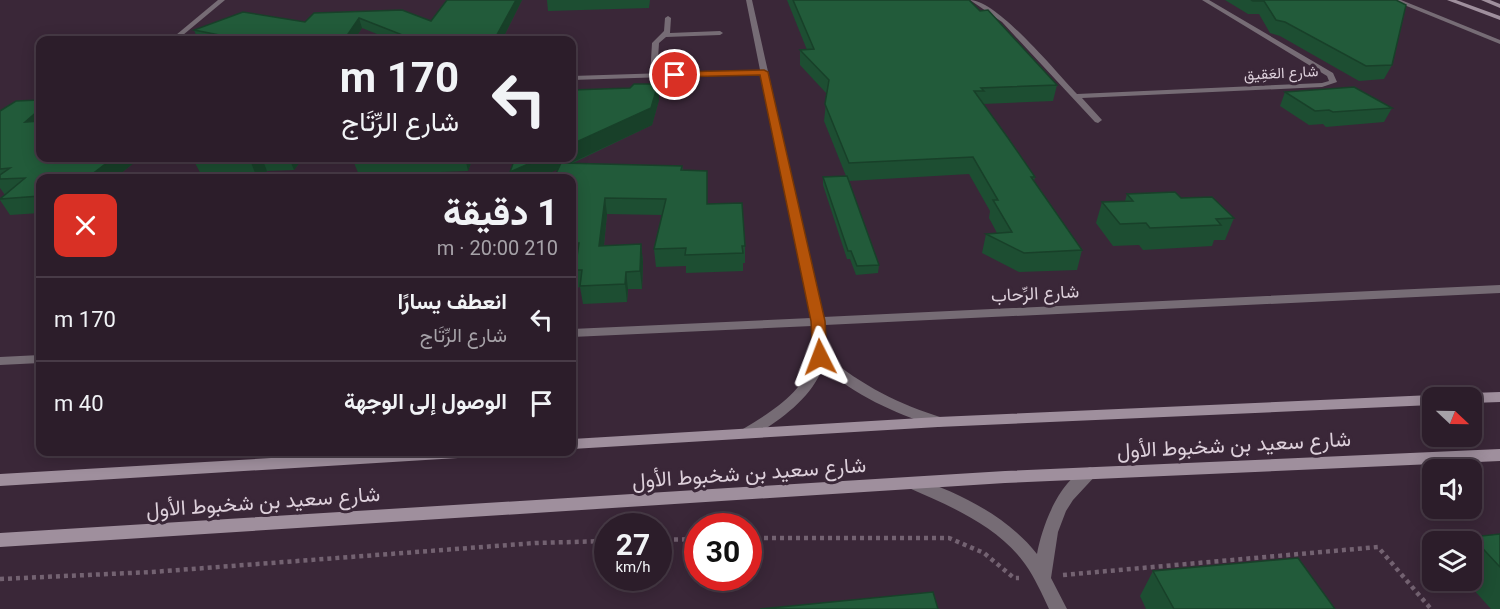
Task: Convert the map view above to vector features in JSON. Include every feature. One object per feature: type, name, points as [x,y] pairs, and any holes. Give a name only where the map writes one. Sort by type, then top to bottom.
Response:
[{"type":"main road","points":[[1450,0],[1500,18]]},
{"type":"main road","points":[[1484,0],[1500,6]]},
{"type":"main road","points":[[1482,398],[1500,397]]},
{"type":"main road","name":"شارع سعيد بن شخبوط الأول","points":[[576,444],[938,422],[1422,400]]},
{"type":"main road","name":"شارع سعيد بن شخبوط الأول","points":[[0,540],[1090,473],[1500,455]]},
{"type":"main road","name":"شارع سعيد بن شخبوط الأول","points":[[0,480],[393,456]]},
{"type":"street","points":[[178,36],[222,0]]},
{"type":"street","points":[[748,433],[775,417],[796,398],[811,378],[820,357],[818,321],[749,0]]},
{"type":"street","points":[[973,0],[997,14],[1098,120]]},
{"type":"street","name":"شارع العَقِيق","points":[[1076,96],[1322,85],[1333,82],[1330,75],[1205,0]]},
{"type":"street","points":[[1395,0],[1500,42]]},
{"type":"street","points":[[666,35],[668,18]]},
{"type":"street","points":[[653,75],[656,44],[666,35],[720,33]]},
{"type":"street","points":[[576,78],[764,72]]},
{"type":"street","name":"شارع الرِّحاب","points":[[576,333],[1500,289]]},
{"type":"street","points":[[820,357],[842,377],[869,396],[901,411],[938,422]]},
{"type":"street","points":[[0,361],[36,359]]},
{"type":"street","points":[[1043,577],[1046,543],[1061,502],[1074,486],[1090,473]]},
{"type":"street","points":[[914,484],[969,509],[1020,545],[1043,577],[1058,609]]},
{"type":"path","points":[[762,538],[949,538],[968,543],[985,552],[1014,578],[1378,547],[1431,609]]},
{"type":"path","points":[[0,579],[152,572],[535,543],[594,541]]},
{"type":"building","points":[[447,0],[516,0],[496,36],[405,36],[359,18],[347,36],[225,36],[194,30],[243,12],[305,22],[314,13],[402,10],[431,21]]},
{"type":"building","points":[[793,0],[969,0],[980,11],[988,10],[1057,85],[981,88],[984,91],[974,91],[1035,177],[1031,177],[1082,250],[1024,253],[986,234],[1012,232],[993,200],[998,200],[973,157],[849,163],[825,104],[829,80],[800,50],[814,49]]},
{"type":"building","points":[[1251,0],[1396,0],[1406,5],[1392,65],[1366,66],[1285,22],[1276,20],[1264,1]]},
{"type":"building","points":[[634,84],[658,84],[651,108],[576,142],[576,90],[630,88]]},
{"type":"building","points":[[1354,87],[1392,108],[1315,111],[1285,92]]},
{"type":"building","points":[[36,100],[36,112],[25,122],[36,121],[36,162],[108,162],[92,174],[36,174],[36,196],[0,199],[25,178],[0,179],[0,175],[10,168],[0,169],[0,111],[16,101]]},
{"type":"building","points":[[514,162],[533,162],[510,172]]},
{"type":"building","points":[[561,163],[682,166],[681,170],[707,171],[707,204],[742,203],[745,246],[742,246],[743,253],[685,255],[686,248],[654,249],[666,199],[605,198],[599,246],[641,244],[640,271],[626,272],[625,284],[580,286],[582,270],[576,270],[579,243],[576,243],[576,174],[556,174]]},
{"type":"building","points":[[847,176],[879,265],[857,266],[851,251],[848,251],[823,177]]},
{"type":"building","points":[[1175,192],[1181,198],[1212,197],[1234,218],[1216,219],[1221,225],[1150,228],[1146,223],[1120,224],[1102,202],[1133,201],[1127,194]]},
{"type":"building","points":[[1500,534],[1500,567],[1482,548],[1482,536]]},
{"type":"building","points":[[1298,558],[1335,609],[1174,609],[1153,571]]},
{"type":"building","points":[[933,592],[938,609],[760,609]]},
{"type":"route","points":[[675,75],[764,72],[818,321],[820,357]]}]
